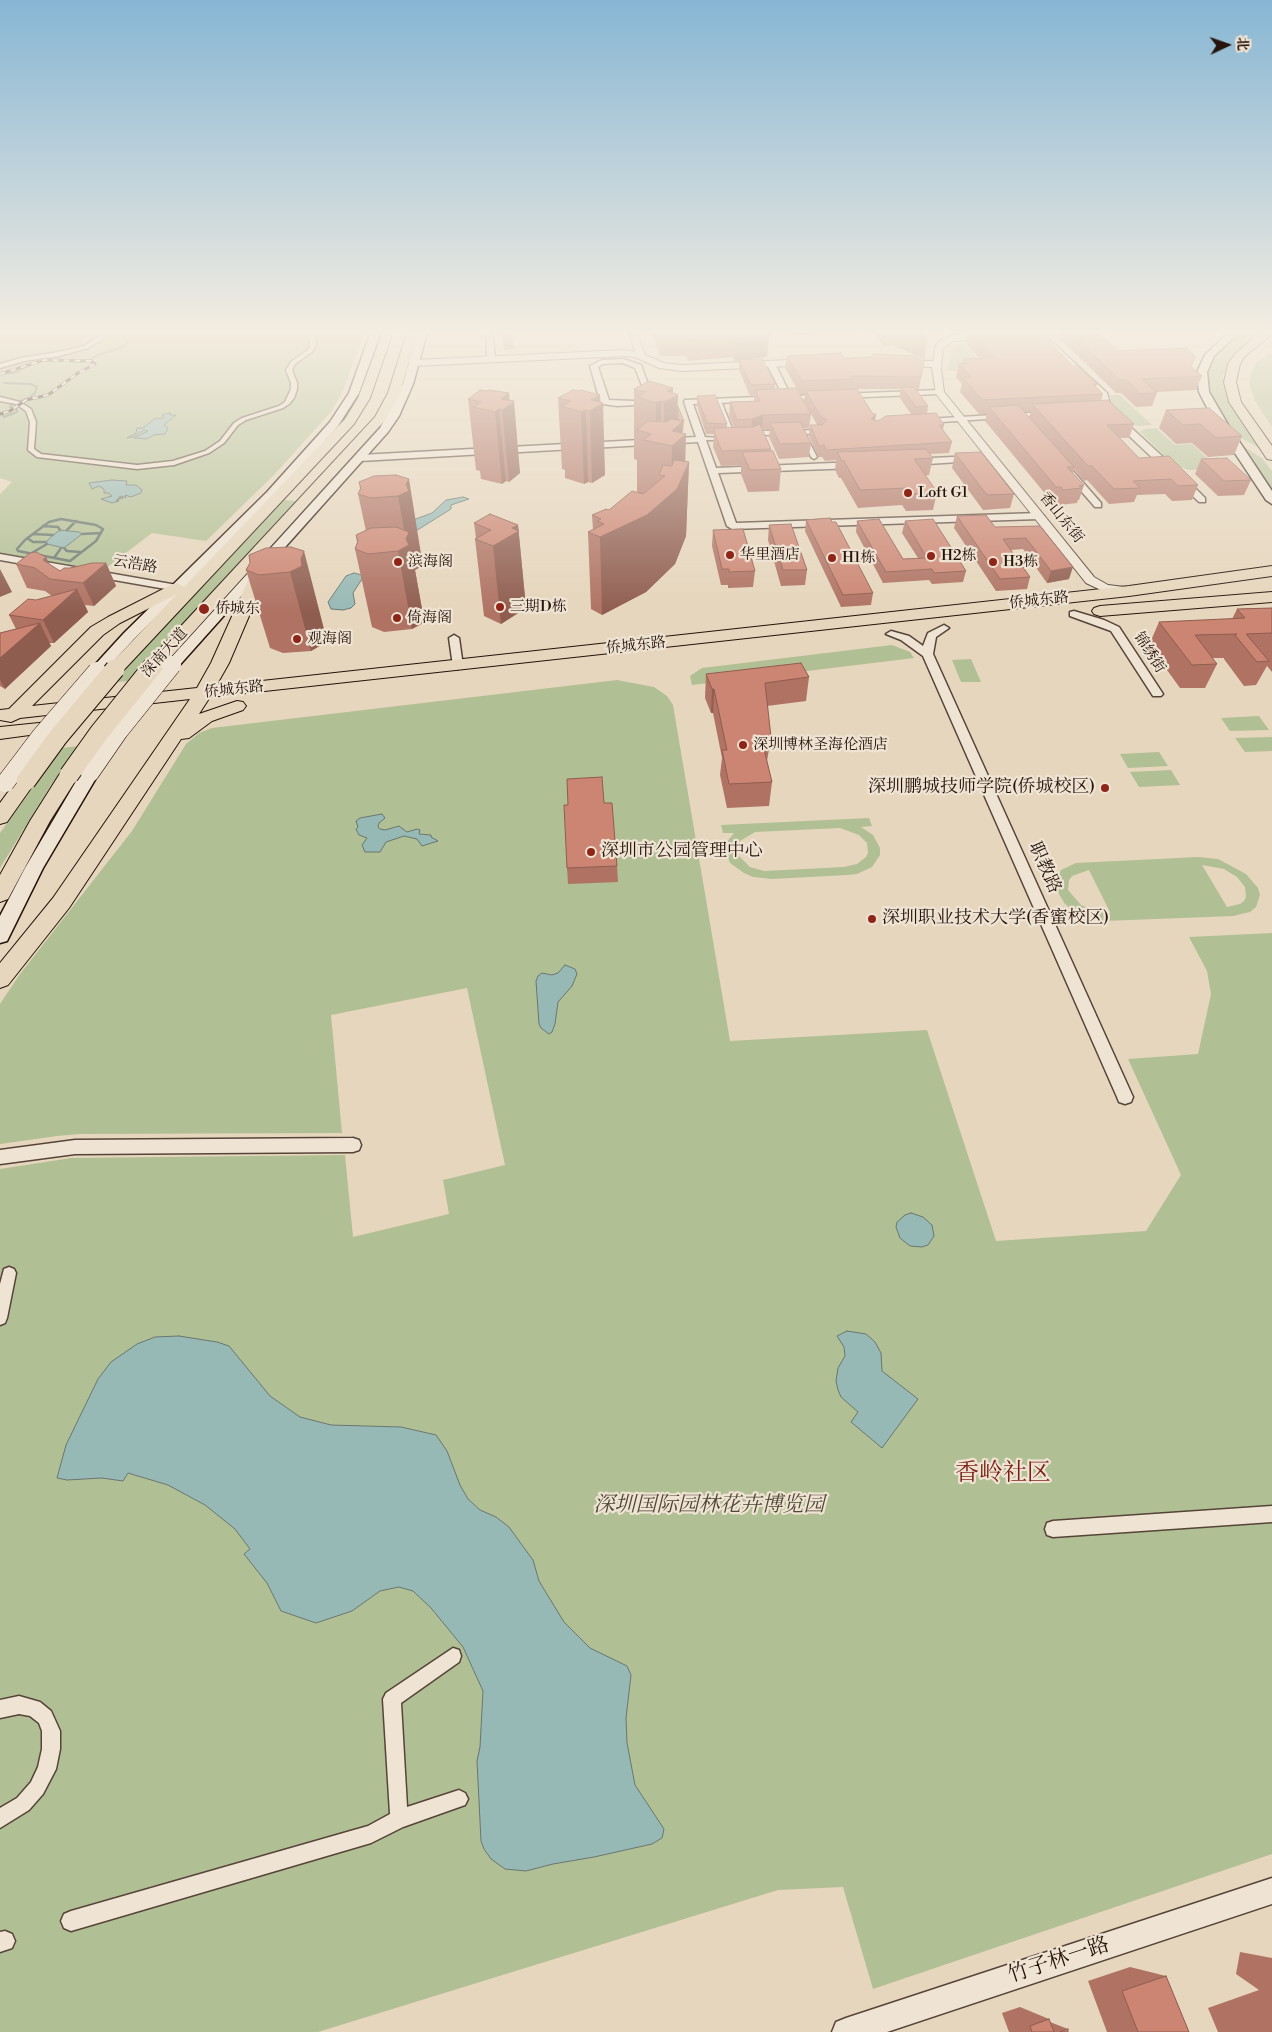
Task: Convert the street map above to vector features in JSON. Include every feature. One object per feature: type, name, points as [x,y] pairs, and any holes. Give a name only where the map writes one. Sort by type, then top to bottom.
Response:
[{"type":"main road","points":[[2,786],[40,737],[106,670],[177,588],[284,480],[333,424]]},
{"type":"main road","name":"深南大道","points":[[0,817],[106,670],[320,455],[346,424]]},
{"type":"main road","name":"深南大道","points":[[0,894],[40,821],[99,733],[153,666],[376,424]]},
{"type":"main road","points":[[363,453],[376,433],[379,424]]},
{"type":"main road","points":[[0,936],[62,818],[90,773],[125,723],[172,665],[342,477],[387,424]]},
{"type":"main road","points":[[1222,424],[1272,500]]},
{"type":"main road","points":[[1249,424],[1272,458]]},
{"type":"main road","points":[[1226,432],[1272,458]]},
{"type":"main road","points":[[284,480],[320,455]]},
{"type":"main road","points":[[312,495],[342,477]]},
{"type":"main road","points":[[0,979],[61,903],[171,743],[190,706],[220,663],[264,562]]},
{"type":"main road","name":"侨城东路","points":[[190,706],[269,686],[461,677],[1128,600],[1269,572]]},
{"type":"main road","points":[[155,714],[0,731],[5,711],[48,678],[97,631],[114,620],[177,588]]},
{"type":"main road","name":"侨城东路","points":[[1128,600],[1272,597]]},
{"type":"main road","name":"侨城东路","points":[[1055,616],[1074,606]]},
{"type":"main road","points":[[871,636],[962,626]]},
{"type":"main road","points":[[220,663],[223,673],[235,682],[254,686],[269,686]]},
{"type":"main road","name":"侨城东路","points":[[461,677],[491,678]]},
{"type":"main road","name":"侨城东路","points":[[5,711],[237,706],[256,703]]},
{"type":"main road","points":[[171,743],[195,724],[220,711],[237,706]]},
{"type":"street","points":[[34,424],[31,450],[39,456],[137,467],[157,466],[184,460],[207,452],[222,442],[236,424]]},
{"type":"street","points":[[694,424],[701,439],[732,526],[1039,516]]},
{"type":"street","points":[[727,424],[733,438]]},
{"type":"street","points":[[363,453],[733,438],[752,437],[762,433],[818,431],[812,424]]},
{"type":"street","name":"香山东街","points":[[965,424],[1090,580]]},
{"type":"street","points":[[1122,424],[1174,471],[1202,500]]},
{"type":"street","points":[[801,432],[814,457]]},
{"type":"street","points":[[762,433],[766,442]]},
{"type":"street","points":[[904,462],[992,458]]},
{"type":"street","points":[[774,459],[778,468]]},
{"type":"street","points":[[713,471],[866,464]]},
{"type":"street","points":[[1065,468],[1098,505]]},
{"type":"street","name":"云浩路","points":[[0,557],[177,588]]},
{"type":"street","points":[[1074,606],[1090,580],[1128,600]]},
{"type":"street","name":"锦绣街","points":[[1115,629],[1119,614],[1128,600]]},
{"type":"street","name":"锦绣街","points":[[1074,606],[1115,629],[1157,694]]},
{"type":"street","points":[[928,654],[929,642],[932,636],[944,628]]},
{"type":"street","points":[[891,634],[911,641],[928,654]]},
{"type":"street","points":[[454,638],[461,677]]},
{"type":"street","name":"职教路","points":[[928,654],[1125,1097]]},
{"type":"street","points":[[0,1157],[75,1147],[353,1145]]},
{"type":"street","points":[[0,1318],[9,1273]]},
{"type":"street","points":[[1053,1528],[1272,1514]]},
{"type":"street","points":[[399,1819],[392,1699],[453,1656]]},
{"type":"street","points":[[0,1709],[20,1705],[34,1708],[45,1717],[51,1731],[52,1749],[47,1769],[37,1788],[23,1804],[0,1819]]},
{"type":"street","points":[[71,1921],[371,1834],[399,1819],[459,1799]]},
{"type":"street","name":"竹子林一路","points":[[846,2032],[1272,1891]]},
{"type":"green space","points":[[0,424],[320,424],[274,475],[206,541],[152,533],[101,572],[0,554],[0,494],[12,482],[0,478]]},
{"type":"green space","points":[[1131,424],[1152,425],[1139,426]]},
{"type":"green space","points":[[1229,424],[1244,424],[1261,449],[1241,438]]},
{"type":"green space","points":[[1156,428],[1175,445],[1192,444],[1215,465],[1209,469],[1189,470],[1174,465],[1140,432],[1144,429]]},
{"type":"green space","points":[[1241,445],[1262,458],[1272,471],[1272,491]]},
{"type":"green space","points":[[284,500],[297,501],[130,681],[114,682],[190,598]]},
{"type":"green space","points":[[892,645],[910,652],[914,658],[692,685],[690,676],[702,668]]},
{"type":"green space","points":[[971,659],[981,682],[961,682],[952,660]]},
{"type":"green space","name":"深圳国际园林花卉博览园","points":[[617,680],[654,687],[667,696],[673,705],[730,1041],[927,1030],[996,1241],[1146,1231],[1181,1175],[1128,1059],[1198,1054],[1211,994],[1207,971],[1189,937],[1272,933],[1272,1854],[873,1989],[843,1887],[778,1890],[318,2032],[0,2032],[0,1169],[71,1158],[345,1155],[353,1237],[449,1214],[443,1180],[505,1165],[467,988],[331,1015],[342,1133],[80,1134],[0,1144],[0,1004],[20,974],[132,831],[186,744],[199,733],[212,728]]},
{"type":"green space","points":[[1259,716],[1269,730],[1230,731],[1221,718]]},
{"type":"green space","points":[[1272,737],[1272,751],[1245,752],[1235,738]]},
{"type":"green space","points":[[79,746],[51,785],[0,868],[0,833],[62,748]]},
{"type":"green space","points":[[1159,752],[1168,766],[1128,768],[1120,754]]},
{"type":"green space","points":[[1171,770],[1180,785],[1139,787],[1130,772]]},
{"type":"green space","points":[[869,818],[872,826],[861,827],[873,835],[880,848],[880,855],[872,867],[857,874],[772,879],[753,877],[730,863],[725,849],[726,843],[734,833],[723,833],[721,825]],"holes":[[[840,828],[859,835],[867,843],[868,853],[857,864],[844,867],[764,871],[750,867],[738,855],[737,850],[740,841],[755,832]]]},
{"type":"green space","points":[[1198,857],[1218,859],[1246,874],[1258,888],[1260,895],[1256,907],[1250,912],[1233,916],[1104,921],[1093,919],[1073,910],[1065,904],[1056,889],[1055,882],[1061,870],[1076,863]],"holes":[[[1202,865],[1224,869],[1237,877],[1245,887],[1246,897],[1244,901],[1227,907]],[[1089,870],[1110,912],[1110,913],[1095,911],[1081,905],[1068,890],[1069,880],[1072,876]]]},
{"type":"water","points":[[148,424],[165,424],[164,425],[168,428],[165,434],[154,435],[147,439],[134,438],[148,431],[144,430],[133,437],[127,438],[136,433],[137,428],[143,428]]},
{"type":"water","points":[[112,480],[127,481],[126,485],[136,485],[142,490],[141,493],[131,497],[125,495],[126,498],[121,496],[118,498],[123,498],[112,503],[101,499],[112,496],[104,493],[104,489],[99,486],[92,489],[89,483]]},
{"type":"water","points":[[463,497],[469,499],[451,505],[451,509],[411,534],[413,520],[432,513],[446,500]]},
{"type":"water","points":[[60,530],[82,534],[64,548],[47,544],[46,542]]},
{"type":"water","points":[[354,573],[362,575],[362,579],[353,593],[355,604],[351,608],[343,610],[331,609],[328,602],[346,576]]},
{"type":"water","points":[[382,814],[385,818],[379,823],[378,827],[380,829],[385,830],[399,826],[407,832],[417,829],[420,830],[419,834],[431,835],[431,837],[438,841],[422,846],[417,839],[404,836],[386,842],[380,852],[365,852],[362,845],[367,838],[359,835],[356,829],[358,827],[356,821],[360,818]]},
{"type":"water","points":[[565,965],[575,969],[577,974],[572,986],[558,1002],[555,1024],[552,1032],[549,1034],[539,1024],[536,981],[542,973],[552,975],[558,973]]},
{"type":"water","points":[[911,1213],[923,1217],[932,1225],[934,1236],[928,1245],[922,1247],[910,1246],[900,1238],[896,1227],[897,1222],[905,1215]]},
{"type":"water","points":[[847,1331],[866,1334],[875,1342],[881,1353],[882,1371],[918,1399],[882,1448],[851,1422],[858,1412],[841,1397],[838,1390],[836,1381],[838,1368],[845,1356],[844,1347],[837,1336]]},
{"type":"water","points":[[179,1336],[217,1342],[229,1346],[270,1396],[300,1417],[331,1425],[401,1427],[436,1435],[447,1451],[460,1485],[468,1499],[480,1510],[496,1517],[509,1527],[533,1560],[539,1581],[564,1622],[590,1648],[627,1666],[631,1675],[626,1718],[627,1743],[635,1785],[664,1829],[662,1838],[652,1844],[526,1871],[505,1869],[491,1859],[481,1841],[477,1761],[480,1747],[483,1691],[463,1647],[431,1608],[413,1591],[399,1587],[380,1591],[352,1611],[316,1623],[281,1611],[267,1583],[244,1554],[250,1549],[235,1529],[205,1505],[168,1485],[128,1473],[123,1481],[102,1478],[67,1480],[57,1478],[66,1445],[98,1379],[111,1362],[137,1344],[155,1337]]},
{"type":"building","points":[[645,424],[680,424],[672,431],[686,434],[672,446],[644,440],[651,434],[637,430]]},
{"type":"building","points":[[760,424],[771,449],[722,451],[714,432],[715,428],[753,427]]},
{"type":"building","points":[[770,424],[801,424],[811,443],[780,444]]},
{"type":"building","points":[[943,424],[939,425],[952,442],[826,450],[824,445],[819,446],[810,425]]},
{"type":"building","points":[[1003,424],[1035,424],[1074,467],[1067,467],[1084,485],[1079,486],[1082,488],[1063,490],[1061,487],[1056,487]]},
{"type":"building","points":[[1050,424],[1134,424],[1107,425],[1139,458],[1169,456],[1198,485],[1178,486],[1171,479],[1133,481],[1140,488],[1114,489],[1092,466],[1088,466]]},
{"type":"building","points":[[1182,424],[1228,424],[1242,436],[1216,438],[1200,424]]},
{"type":"building","points":[[926,449],[933,458],[914,459],[937,492],[909,494],[906,488],[860,490],[837,452]]},
{"type":"building","points":[[773,451],[781,469],[750,470],[742,452]]},
{"type":"building","points":[[981,452],[1014,494],[987,495],[955,453]]},
{"type":"building","points":[[1227,458],[1251,480],[1224,481],[1201,459]]},
{"type":"building","points":[[674,460],[689,462],[677,489],[647,515],[600,537],[588,532],[604,524],[597,521],[601,519],[592,515],[606,509],[609,510],[632,491],[643,494],[665,476],[659,475],[663,465],[672,466]]},
{"type":"building","points":[[396,475],[409,479],[406,484],[409,491],[398,496],[371,498],[358,494],[361,488],[359,482],[374,476]]},
{"type":"building","points":[[490,514],[518,525],[512,528],[519,531],[493,546],[475,539],[491,530],[474,523]]},
{"type":"building","points":[[986,515],[995,527],[1040,526],[1073,567],[1051,571],[1026,538],[1003,539],[1030,577],[1000,579],[957,516]]},
{"type":"building","name":"H1栋","points":[[830,518],[832,522],[836,522],[873,593],[843,595],[806,520]]},
{"type":"building","points":[[879,519],[903,559],[927,558],[905,521],[933,519],[966,571],[934,573],[932,569],[886,572],[857,521]]},
{"type":"building","points":[[791,524],[807,570],[783,570],[769,525]]},
{"type":"building","points":[[396,527],[409,532],[406,539],[409,545],[398,551],[368,554],[355,549],[358,541],[356,535],[371,528]]},
{"type":"building","points":[[743,529],[755,571],[729,572],[729,569],[722,569],[713,530]]},
{"type":"building","points":[[291,547],[304,551],[301,559],[302,566],[290,572],[259,575],[246,570],[250,563],[249,555],[266,548]]},
{"type":"building","points":[[36,552],[46,557],[43,560],[60,571],[64,568],[92,563],[106,563],[83,583],[50,579],[35,568],[16,564],[30,553]]},
{"type":"building","points":[[77,589],[43,620],[9,615],[28,599],[36,600]]},
{"type":"building","points":[[1272,608],[1272,633],[1246,634],[1269,661],[1257,662],[1235,635],[1237,634],[1195,635],[1217,664],[1192,665],[1159,622],[1245,618],[1237,609]]},
{"type":"building","points":[[40,623],[0,658],[0,633]]},
{"type":"building","points":[[801,663],[809,677],[765,683],[771,737],[761,737],[772,782],[729,784],[722,750],[727,750],[714,689],[712,689],[706,674]]},
{"type":"building","name":"深圳市公园管理中心","points":[[602,777],[604,803],[612,803],[617,866],[567,868],[564,805],[568,805],[567,779]]},
{"type":"building","points":[[1166,1976],[1189,2032],[1138,2032],[1122,1991]]},
{"type":"building","points":[[1049,2019],[1054,2032],[1032,2032],[1030,2026]]},
{"type":"waterway","points":[[44,526],[49,522],[61,519],[76,521]]},
{"type":"waterway","points":[[67,530],[76,521]]},
{"type":"waterway","points":[[76,521],[96,525],[103,529],[101,533]]},
{"type":"waterway","points":[[33,534],[44,526]]},
{"type":"waterway","points":[[44,526],[58,527],[60,530]]},
{"type":"waterway","points":[[54,558],[70,561],[96,541],[101,533]]},
{"type":"waterway","points":[[82,534],[101,533]]},
{"type":"waterway","points":[[27,538],[33,534]]},
{"type":"waterway","points":[[33,534],[53,535]]},
{"type":"waterway","points":[[27,538],[33,542],[46,542]]},
{"type":"waterway","points":[[27,538],[17,549],[18,551],[31,553]]},
{"type":"waterway","points":[[31,553],[47,544]]},
{"type":"waterway","points":[[54,558],[61,548]]},
{"type":"waterway","points":[[64,548],[67,551],[80,552]]},
{"type":"waterway","points":[[31,553],[54,558]]},
{"type":"place","name":"Loft G1","points":[[908,493]]},
{"type":"place","name":"华里酒店","points":[[730,555]]},
{"type":"place","name":"H2栋","points":[[931,556]]},
{"type":"place","name":"H1栋","points":[[832,558]]},
{"type":"place","name":"滨海阁","points":[[398,562]]},
{"type":"place","name":"H3栋","points":[[993,562]]},
{"type":"place","name":"三期D栋","points":[[500,607]]},
{"type":"place","name":"侨城东","points":[[204,609]]},
{"type":"place","name":"倚海阁","points":[[397,618]]},
{"type":"place","name":"观海阁","points":[[297,639]]},
{"type":"place","name":"深圳博林圣海伦酒店","points":[[743,745]]},
{"type":"place","name":"深圳鹏城技师学院(侨城校区)","points":[[1105,788]]},
{"type":"place","name":"深圳市公园管理中心","points":[[591,852]]},
{"type":"place","name":"深圳职业技术大学(香蜜校区)","points":[[872,919]]},
{"type":"district","name":"香岭社区","points":[[1003,1474]]}]
